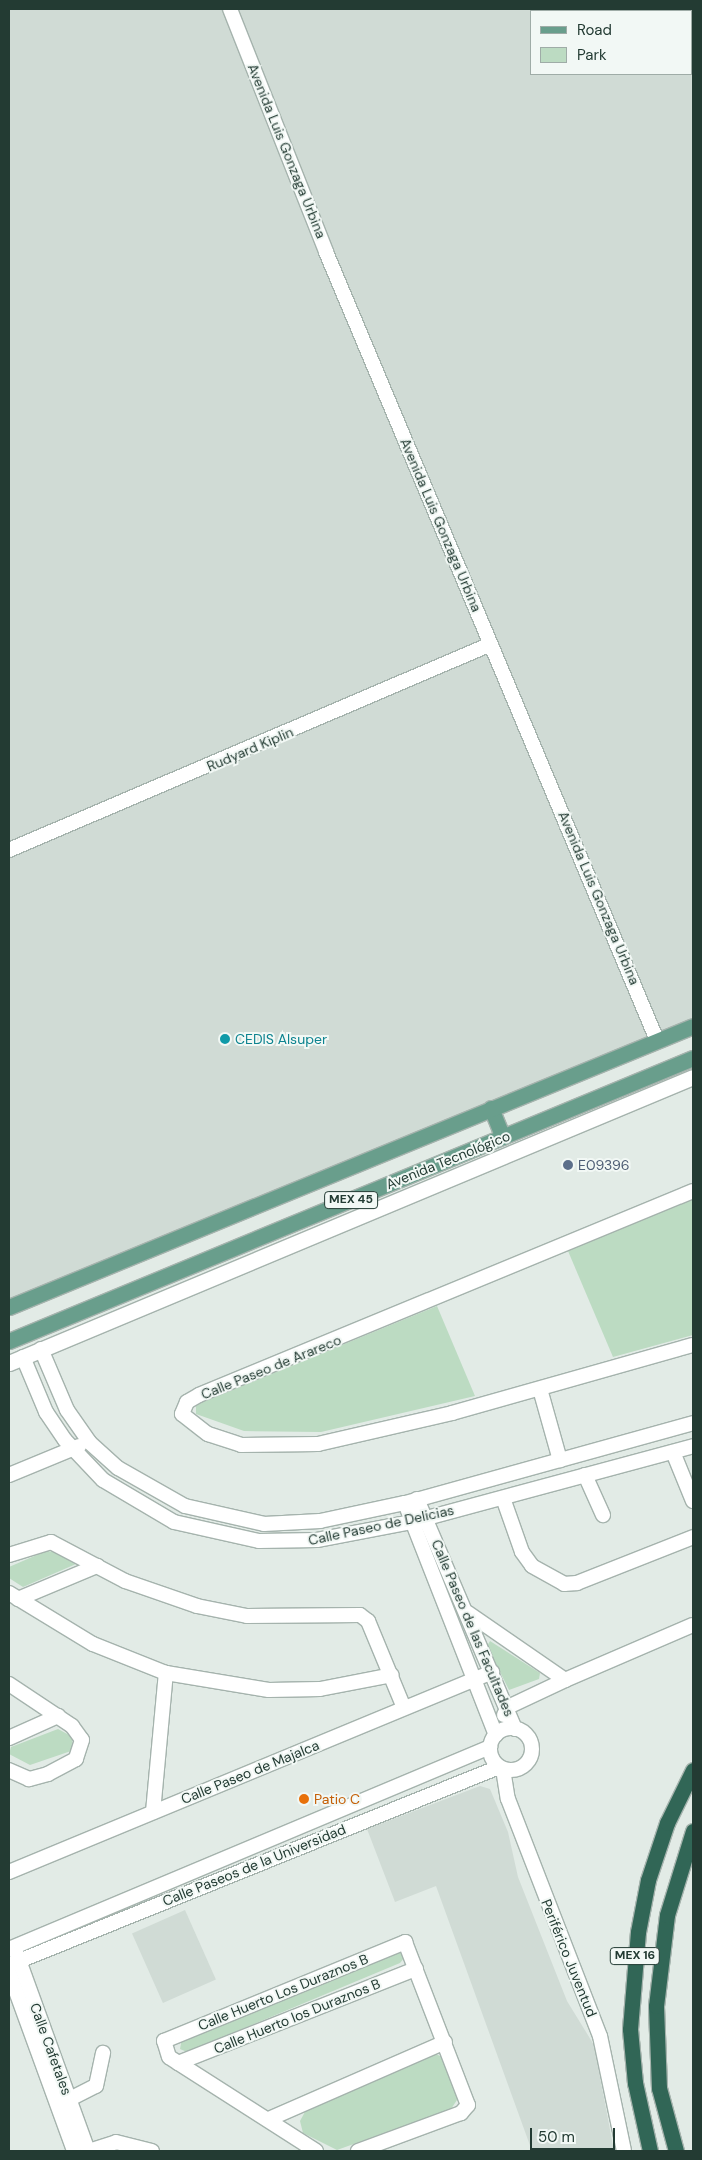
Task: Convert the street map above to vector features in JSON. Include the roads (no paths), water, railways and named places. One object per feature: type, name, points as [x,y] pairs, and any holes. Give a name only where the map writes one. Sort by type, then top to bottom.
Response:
[{"type":"highway","name":"MEX 16","points":[[650,2151],[635,2083],[630,2030],[638,1932],[648,1880],[667,1822],[693,1770]]},
{"type":"highway","name":"MEX 16","points":[[676,2151],[660,2088],[656,2006],[667,1915],[693,1830]]},
{"type":"main road","name":"MEX 45","points":[[9,1307],[693,1026]]},
{"type":"main road","name":"Avenida Tecnológico","points":[[9,1341],[693,1058]]},
{"type":"main road","points":[[491,1108],[503,1137]]},
{"type":"street","name":"Avenida Luis Gonzaga Urbina","points":[[230,9],[490,644],[658,1040]]},
{"type":"street","name":"Rudyard Kiplin","points":[[9,850],[490,644]]},
{"type":"street","points":[[16,1360],[693,1077]]},
{"type":"street","name":"Calle Paseo de Arareco","points":[[693,1191],[200,1395],[182,1410],[186,1419],[208,1434],[241,1445],[276,1447],[327,1442],[540,1389],[693,1345]]},
{"type":"street","name":"Calle Paseo de Delicias","points":[[41,1350],[67,1410],[89,1442],[118,1468],[164,1496],[231,1520],[290,1525],[411,1501],[693,1424]]},
{"type":"street","name":"Calle Paseo de Delicias","points":[[16,1360],[46,1412],[72,1450],[132,1500],[174,1522],[223,1536],[260,1541],[318,1540],[419,1520],[693,1446]]},
{"type":"street","points":[[540,1389],[560,1460]]},
{"type":"street","points":[[9,1475],[89,1442]]},
{"type":"street","points":[[673,1452],[693,1501]]},
{"type":"street","points":[[585,1475],[603,1515]]},
{"type":"street","points":[[503,1498],[522,1552],[532,1566],[564,1584],[577,1583],[693,1537]]},
{"type":"street","name":"Calle Paseo de las Facultades","points":[[411,1501],[476,1678],[494,1737]]},
{"type":"street","name":"Calle Paseo de las Facultades","points":[[419,1520],[468,1613],[516,1729]]},
{"type":"street","points":[[9,1555],[51,1542],[157,1594],[246,1616],[360,1615],[368,1621],[392,1675],[404,1708]]},
{"type":"street","points":[[13,1596],[97,1566]]},
{"type":"street","points":[[13,1596],[94,1644],[166,1673],[269,1690],[320,1689],[392,1675]]},
{"type":"street","points":[[468,1613],[565,1680]]},
{"type":"street","points":[[494,1737],[516,1729],[527,1736],[531,1756],[516,1770],[501,1768],[494,1737],[508,1707],[565,1680],[693,1625]]},
{"type":"street","name":"Calle Paseo de Majalca","points":[[11,1868],[153,1812],[492,1672]]},
{"type":"street","points":[[153,1812],[166,1673]]},
{"type":"street","points":[[9,1684],[80,1733],[82,1746],[76,1759],[36,1778],[23,1778],[9,1770]]},
{"type":"street","points":[[9,1738],[58,1716]]},
{"type":"street","name":"Calle Paseos de la Universidad","points":[[11,1948],[411,1781],[494,1737]]},
{"type":"street","name":"Calle Paseos de la Universidad","points":[[14,1963],[418,1798],[501,1768]]},
{"type":"street","name":"Periférico Juventud","points":[[501,1768],[508,1799],[600,2036],[624,2151]]},
{"type":"street","points":[[411,1781],[418,1798]]},
{"type":"street","points":[[209,1864],[216,1879]]},
{"type":"street","name":"Calle Huerto Los Duraznos B","points":[[178,2063],[165,2054],[163,2044],[167,2038],[405,1942],[416,1969]]},
{"type":"street","name":"Calle Cafetales","points":[[11,1948],[14,1963],[63,2103],[74,2151]]},
{"type":"street","points":[[358,2151],[461,2113],[468,2105],[416,1969]]},
{"type":"street","name":"Calle Huerto los Duraznos B","points":[[178,2063],[416,1969]]},
{"type":"street","name":"Calle Cafetales","points":[[9,1972],[63,2103],[89,2151]]},
{"type":"street","points":[[269,2119],[445,2042]]},
{"type":"street","points":[[63,2103],[96,2086],[103,2053]]},
{"type":"street","points":[[178,2063],[269,2119],[316,2151]]},
{"type":"street","points":[[89,2151],[116,2142],[152,2151]]},
{"type":"place","name":"CEDIS Alsuper","points":[[225,1039]]},
{"type":"place","name":"E09396","points":[[568,1165]]},
{"type":"place","name":"Patio C","points":[[304,1799]]}]
